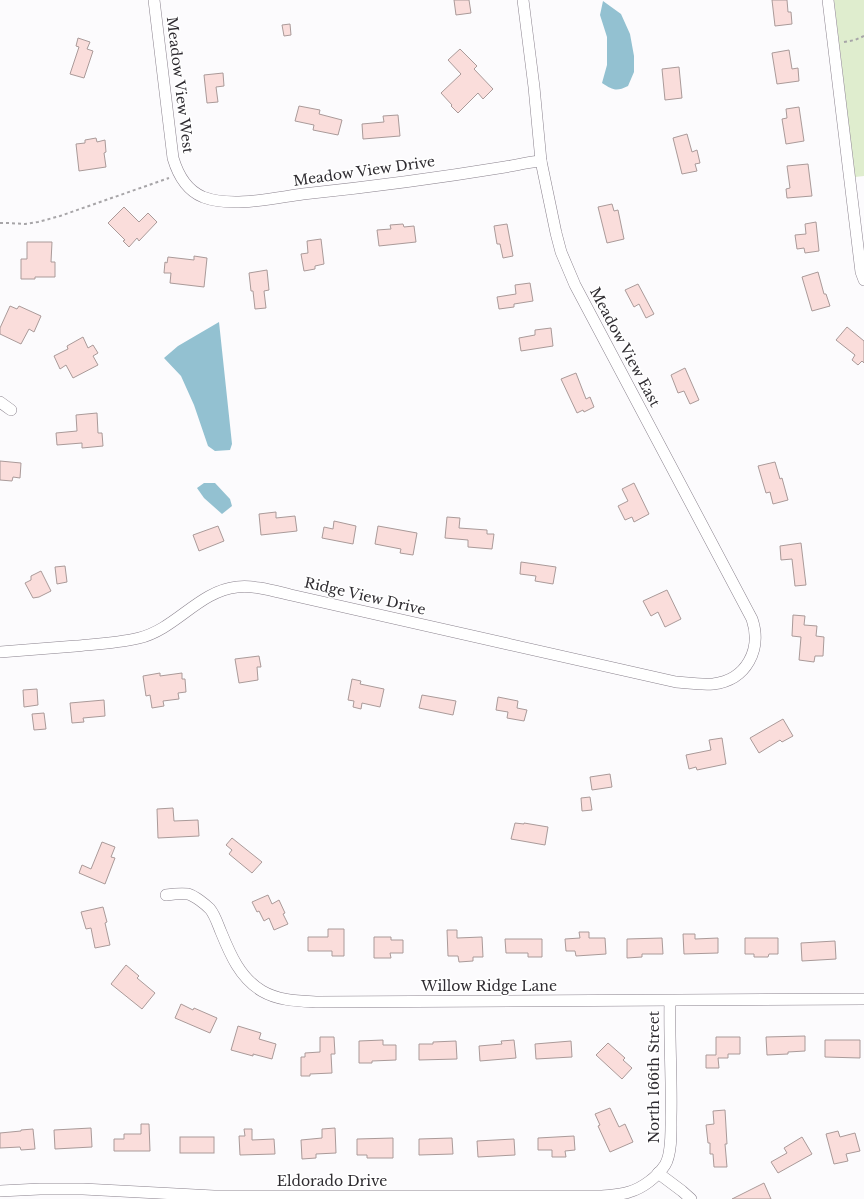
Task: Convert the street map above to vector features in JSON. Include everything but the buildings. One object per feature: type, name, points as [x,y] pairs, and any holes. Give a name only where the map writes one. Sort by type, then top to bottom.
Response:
[{"type":"street","name":"Meadow View West","points":[[154,0],[173,158],[179,175],[186,186],[193,192]]},
{"type":"street","name":"Meadow View East","points":[[523,0],[534,87],[541,160],[561,252],[575,285],[746,606],[755,628],[754,650],[747,665],[740,673],[731,678]]},
{"type":"street","points":[[828,0],[861,272],[864,280]]},
{"type":"street","name":"Meadow View Drive","points":[[193,192],[219,201],[248,201],[506,167],[541,160]]},
{"type":"street","points":[[0,402],[11,410]]},
{"type":"street","name":"Ridge View Drive","points":[[0,652],[94,644],[138,638],[153,634],[165,627],[209,596],[236,587],[249,586],[299,596],[676,682],[714,684],[731,678]]},
{"type":"street","name":"Willow Ridge Lane","points":[[166,894],[188,894],[211,910],[232,956],[240,969],[252,983],[262,991],[275,997],[297,1001],[670,1001],[864,999]]},
{"type":"street","name":"North 166th Street","points":[[658,1173],[665,1164],[671,1132],[670,1001]]},
{"type":"street","points":[[658,1173],[682,1190],[691,1199]]},
{"type":"street","name":"Eldorado Drive","points":[[0,1191],[83,1189],[214,1197],[602,1196],[629,1192],[650,1181],[658,1173]]},
{"type":"path","points":[[833,44],[855,40],[864,36]]},
{"type":"path","points":[[0,223],[25,224],[38,222],[60,216],[179,175]]},
{"type":"green space","points":[[834,0],[864,0],[864,176],[855,177]]},
{"type":"water","points":[[603,1],[621,14],[630,34],[634,56],[634,72],[628,86],[617,90],[612,89],[602,83],[607,65],[607,37],[600,15]]},
{"type":"water","points":[[219,322],[232,444],[230,450],[215,451],[208,446],[194,405],[181,376],[164,358],[178,346]]},
{"type":"water","points":[[204,483],[215,483],[230,499],[232,506],[222,514],[204,498],[197,488]]}]
